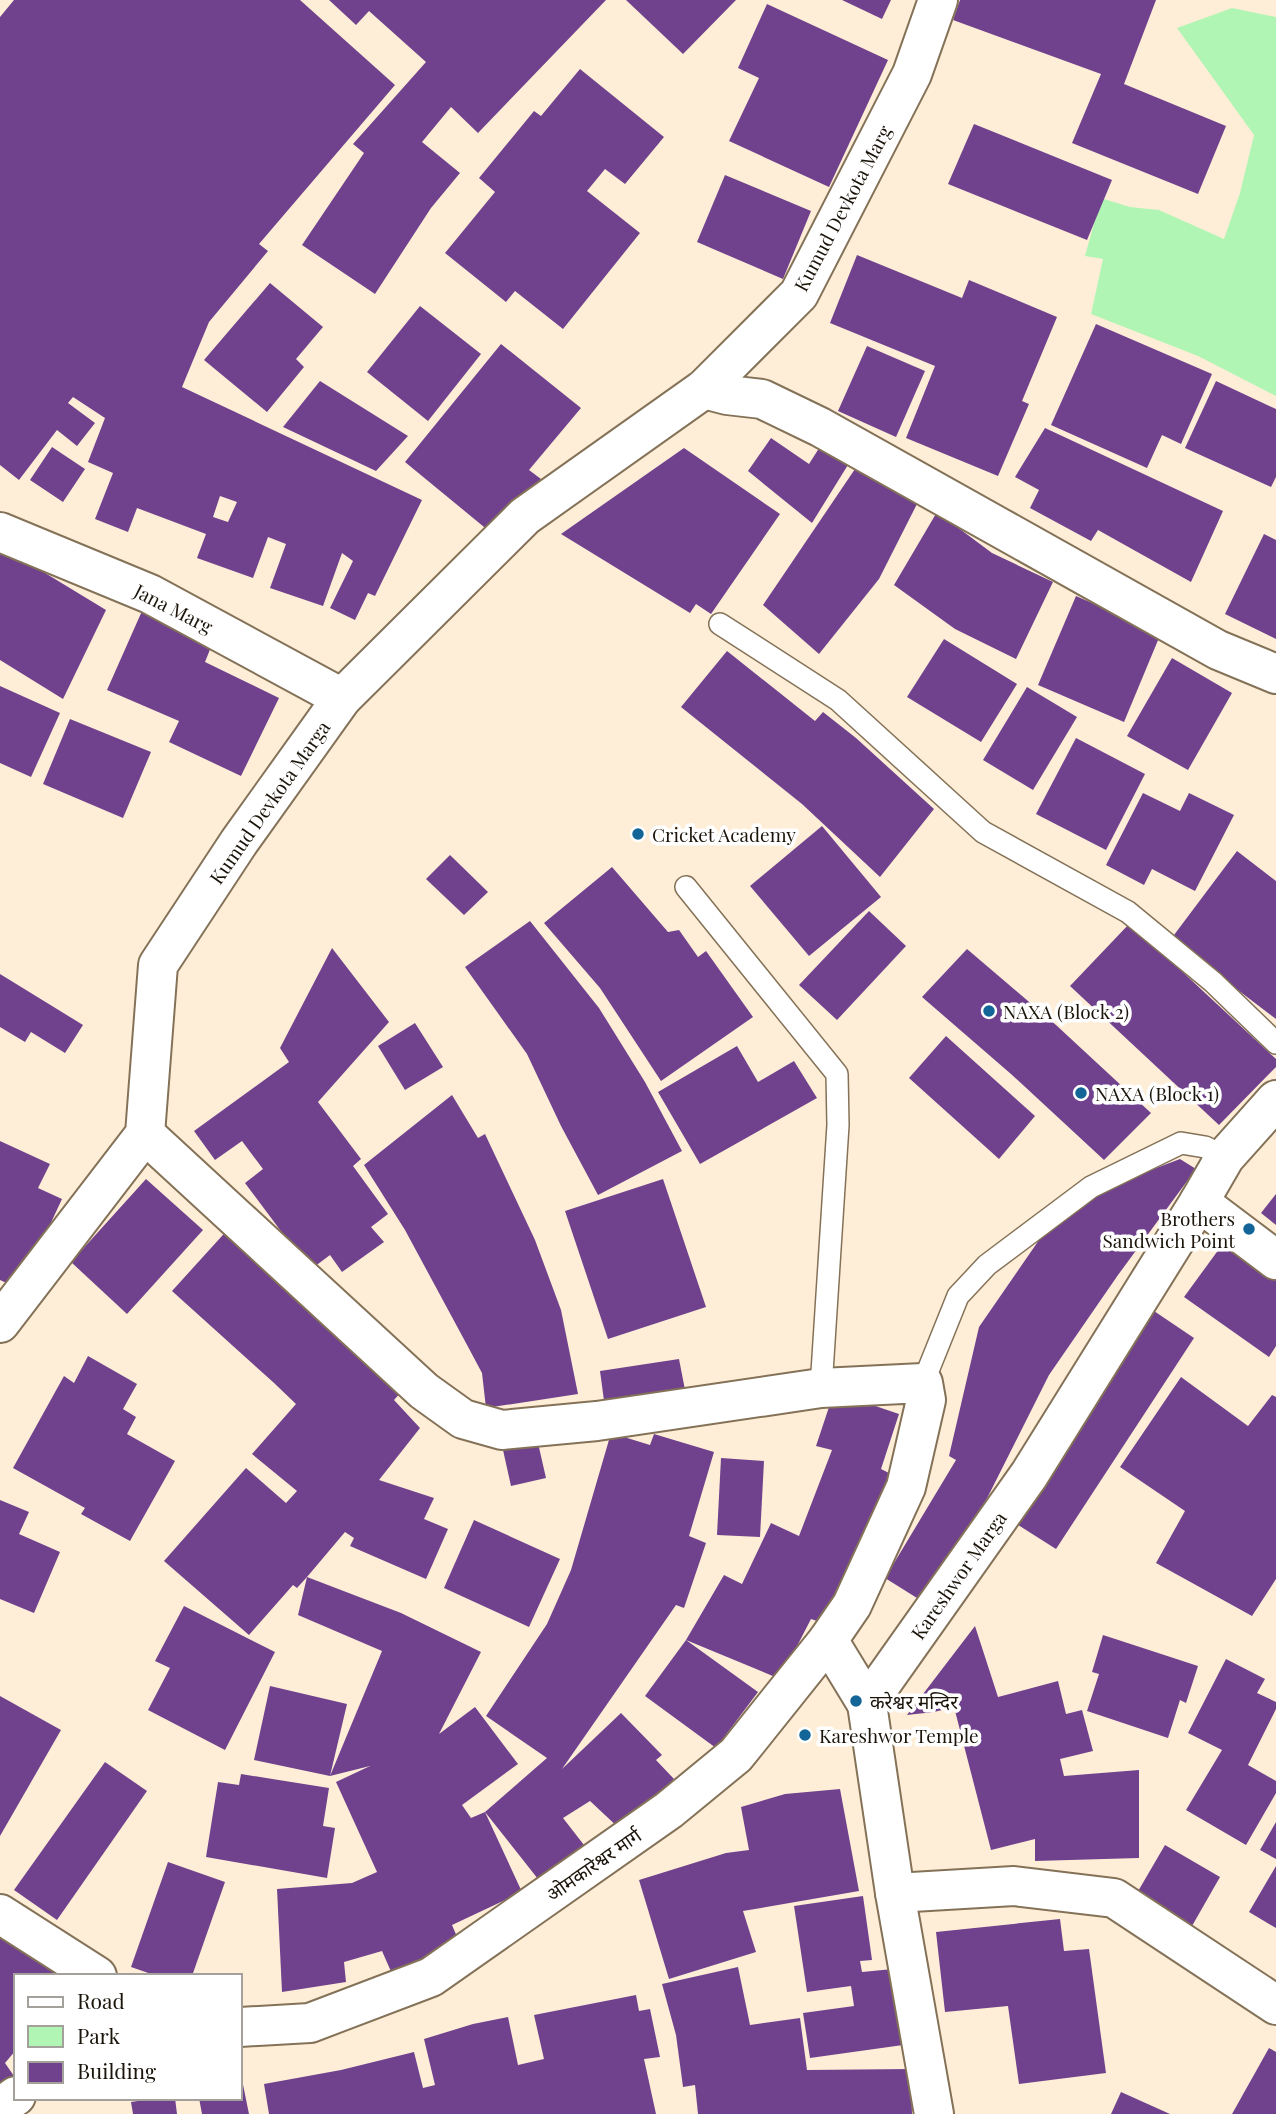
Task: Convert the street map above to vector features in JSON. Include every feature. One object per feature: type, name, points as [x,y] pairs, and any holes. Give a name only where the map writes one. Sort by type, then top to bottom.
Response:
[{"type":"street","name":"Kumud Devkota Marg","points":[[704,389],[799,294],[912,74],[938,0]]},
{"type":"street","points":[[704,389],[762,399],[820,426],[1218,650],[1276,674]]},
{"type":"street","name":"Kumud Devkota Marga","points":[[145,1134],[158,965],[239,842],[342,698],[526,516],[704,389]]},
{"type":"street","name":"Jana Marg","points":[[0,532],[150,594],[342,698]]},
{"type":"street","name":"Kareshwor Marga","points":[[867,1704],[1029,1475],[1225,1157],[1276,1100]]},
{"type":"street","points":[[0,1323],[145,1134],[424,1391],[463,1419],[502,1430],[597,1421],[821,1388],[923,1383]]},
{"type":"street","points":[[1199,1202],[1276,1260]]},
{"type":"street","name":"ओमकारेश्वर मार्ग","points":[[242,2028],[310,2023],[431,1978],[668,1811],[736,1755],[828,1640],[852,1605],[906,1487],[926,1400],[923,1383]]},
{"type":"street","points":[[828,1640],[867,1704],[895,1893],[934,2114]]},
{"type":"street","points":[[895,1893],[1014,1886],[1114,1898],[1276,2005]]},
{"type":"street","points":[[0,1914],[94,1974]]},
{"type":"lane","points":[[720,624],[838,700],[983,832],[1128,912],[1213,982],[1276,1043]]},
{"type":"lane","points":[[686,887],[837,1074],[838,1125],[821,1388]]},
{"type":"lane","points":[[923,1383],[958,1296],[987,1265],[1091,1187],[1181,1143],[1205,1147],[1225,1157]]},
{"type":"green space","points":[[1232,8],[1276,17],[1276,396],[1198,356],[1091,314],[1103,259],[1085,256],[1101,198],[1130,207],[1159,210],[1224,239],[1240,193],[1254,135],[1177,28]]},
{"type":"building","points":[[14,0],[300,0],[395,85],[259,244],[268,251],[209,322],[182,387],[422,500],[375,596],[368,593],[355,620],[330,608],[353,561],[342,553],[323,606],[270,588],[286,544],[268,537],[253,578],[197,558],[206,534],[137,508],[128,532],[95,519],[113,473],[88,462],[105,418],[73,397],[68,403],[95,423],[77,446],[57,430],[19,480],[0,465],[0,17]],"holes":[[[220,496],[237,502],[228,522],[213,517]]]},
{"type":"building","points":[[329,0],[606,0],[478,133],[451,107],[422,142],[460,173],[431,208],[375,294],[302,245],[364,153],[353,144],[426,62],[369,11],[356,25]]},
{"type":"building","points":[[626,0],[736,0],[683,54]]},
{"type":"building","points":[[842,0],[891,0],[882,19]]},
{"type":"building","points":[[960,0],[1156,0],[1124,84],[1226,126],[1198,194],[1072,143],[1101,74],[953,20]]},
{"type":"building","points":[[767,4],[888,60],[829,187],[729,141],[759,78],[738,68]]},
{"type":"building","points":[[580,69],[664,137],[625,184],[605,169],[587,191],[640,233],[563,329],[515,291],[506,302],[445,253],[495,192],[479,178],[534,111],[541,116]]},
{"type":"building","points":[[974,124],[1112,180],[1087,240],[948,184]]},
{"type":"building","points":[[725,175],[811,211],[783,279],[697,242]]},
{"type":"building","points":[[857,255],[962,298],[969,280],[1057,317],[1022,401],[1029,404],[998,476],[906,438],[935,366],[830,323]]},
{"type":"building","points":[[270,283],[323,327],[296,359],[304,367],[267,412],[204,360]]},
{"type":"building","points":[[420,306],[481,354],[428,421],[367,372]]},
{"type":"building","points":[[1096,324],[1212,374],[1181,444],[1162,435],[1147,468],[1051,425]]},
{"type":"building","points":[[501,344],[581,408],[529,470],[541,479],[495,536],[405,462]]},
{"type":"building","points":[[867,346],[925,371],[896,437],[838,411]]},
{"type":"building","points":[[320,381],[408,436],[376,471],[283,427]]},
{"type":"building","points":[[1216,381],[1276,409],[1276,477],[1271,487],[1185,448]]},
{"type":"building","points":[[1045,428],[1223,511],[1191,582],[1098,530],[1091,541],[1030,508],[1039,490],[1015,477]]},
{"type":"building","points":[[771,438],[809,464],[823,442],[851,460],[812,523],[748,471]]},
{"type":"building","points":[[52,447],[85,469],[63,502],[30,480]]},
{"type":"building","points":[[684,448],[780,514],[711,614],[696,604],[690,613],[561,534]]},
{"type":"building","points":[[855,469],[919,500],[879,579],[819,654],[763,605]]},
{"type":"building","points":[[937,512],[992,553],[1053,582],[1016,659],[955,629],[894,585]]},
{"type":"building","points":[[1264,534],[1276,540],[1276,639],[1225,614]]},
{"type":"building","points":[[0,552],[22,559],[106,610],[63,699],[0,660]]},
{"type":"building","points":[[1076,596],[1161,633],[1124,722],[1038,685]]},
{"type":"building","points":[[142,611],[213,642],[205,662],[279,698],[241,776],[169,742],[179,721],[107,690]]},
{"type":"building","points":[[944,639],[1017,684],[981,742],[907,697]]},
{"type":"building","points":[[727,651],[815,721],[823,712],[856,738],[934,809],[880,877],[802,804],[681,707]]},
{"type":"building","points":[[1172,658],[1232,693],[1188,770],[1127,736]]},
{"type":"building","points":[[0,686],[60,713],[31,777],[0,763]]},
{"type":"building","points":[[1027,687],[1077,717],[1033,790],[983,760]]},
{"type":"building","points":[[70,719],[151,752],[123,818],[43,784]]},
{"type":"building","points":[[1076,738],[1145,774],[1106,850],[1036,814]]},
{"type":"building","points":[[1143,793],[1180,811],[1189,793],[1234,815],[1195,891],[1152,869],[1144,885],[1106,865]]},
{"type":"building","points":[[822,826],[881,897],[809,956],[750,886]]},
{"type":"building","points":[[1237,851],[1276,881],[1276,1019],[1171,939]]},
{"type":"building","points":[[450,855],[488,892],[464,915],[426,879]]},
{"type":"building","points":[[612,867],[668,932],[679,930],[698,957],[706,951],[753,1017],[661,1081],[600,988],[544,923]]},
{"type":"building","points":[[869,911],[906,946],[837,1020],[799,985]]},
{"type":"building","points":[[530,921],[599,1008],[645,1082],[682,1151],[598,1195],[527,1054],[465,967]]},
{"type":"building","points":[[1130,923],[1276,1059],[1276,1067],[1219,1125],[1070,986]]},
{"type":"building","points":[[332,948],[389,1022],[318,1102],[361,1159],[353,1166],[388,1214],[371,1227],[384,1242],[342,1272],[330,1255],[310,1270],[245,1183],[263,1169],[242,1141],[215,1160],[194,1131],[289,1062],[280,1048]]},
{"type":"building","points":[[967,949],[1056,1025],[1151,1113],[1104,1160],[922,997]]},
{"type":"building","points":[[0,974],[83,1025],[65,1053],[31,1032],[25,1042],[0,1027]]},
{"type":"building","points":[[415,1023],[443,1067],[405,1090],[378,1046]]},
{"type":"building","points":[[946,1036],[1035,1116],[999,1159],[909,1078]]},
{"type":"building","points":[[737,1046],[758,1082],[794,1061],[817,1098],[700,1164],[658,1092]]},
{"type":"building","points":[[452,1095],[478,1138],[485,1134],[535,1240],[561,1310],[578,1394],[486,1408],[482,1373],[405,1230],[364,1165]]},
{"type":"building","points":[[0,1141],[50,1164],[38,1188],[62,1199],[20,1289],[0,1280]]},
{"type":"building","points":[[1180,1159],[1196,1169],[1049,1375],[951,1570],[925,1603],[885,1578],[956,1460],[949,1456],[979,1327],[1048,1227],[1109,1186]]},
{"type":"building","points":[[146,1179],[203,1230],[127,1314],[71,1262]]},
{"type":"building","points":[[663,1179],[706,1307],[608,1339],[565,1211]]},
{"type":"building","points":[[1276,1194],[1276,1225],[1261,1213]]},
{"type":"building","points":[[231,1226],[402,1391],[394,1400],[420,1428],[379,1480],[434,1498],[424,1519],[448,1529],[426,1579],[350,1546],[354,1538],[345,1532],[297,1588],[293,1585],[249,1635],[164,1561],[246,1468],[286,1503],[297,1491],[252,1454],[296,1404],[172,1291]]},
{"type":"building","points":[[1230,1234],[1276,1268],[1276,1346],[1269,1357],[1184,1297]]},
{"type":"building","points":[[1154,1311],[1194,1338],[1056,1549],[1015,1523]]},
{"type":"building","points":[[88,1356],[137,1384],[123,1409],[136,1417],[127,1434],[175,1461],[130,1541],[81,1514],[85,1508],[13,1468],[64,1376],[74,1383]]},
{"type":"building","points":[[679,1359],[686,1395],[605,1408],[600,1371]]},
{"type":"building","points":[[1181,1377],[1248,1426],[1272,1395],[1276,1397],[1276,1579],[1252,1616],[1156,1563],[1185,1511],[1120,1467]]},
{"type":"building","points":[[834,1392],[899,1414],[881,1469],[891,1474],[829,1625],[811,1619],[780,1679],[686,1640],[724,1575],[742,1584],[771,1523],[799,1536],[832,1450],[816,1446]]},
{"type":"building","points":[[611,1433],[650,1445],[654,1434],[714,1452],[689,1536],[706,1543],[684,1608],[676,1605],[562,1769],[621,1713],[662,1755],[656,1760],[674,1779],[621,1830],[590,1801],[563,1818],[584,1845],[538,1879],[485,1812],[547,1758],[486,1716],[547,1624],[571,1570]]},
{"type":"building","points":[[538,1443],[546,1478],[511,1486],[503,1450]]},
{"type":"building","points":[[721,1458],[764,1461],[760,1537],[717,1535]]},
{"type":"building","points":[[0,1500],[29,1512],[19,1534],[60,1552],[34,1613],[0,1599]]},
{"type":"building","points":[[474,1520],[560,1559],[529,1627],[444,1588]]},
{"type":"building","points":[[307,1577],[401,1613],[481,1652],[439,1734],[475,1707],[518,1764],[462,1805],[471,1818],[485,1812],[522,1892],[452,1925],[461,1946],[393,1976],[382,1951],[344,1962],[346,1982],[282,1992],[277,1889],[352,1883],[377,1872],[336,1782],[370,1766],[330,1776],[382,1651],[298,1615]]},
{"type":"building","points":[[184,1606],[275,1652],[225,1750],[148,1710],[170,1668],[155,1661]]},
{"type":"building","points":[[975,1626],[998,1697],[1058,1681],[1066,1714],[1082,1710],[1093,1751],[1060,1759],[1064,1776],[1139,1770],[1139,1858],[1035,1861],[1035,1839],[991,1850],[954,1707],[907,1715]]},
{"type":"building","points":[[1103,1635],[1198,1666],[1186,1703],[1180,1700],[1168,1738],[1087,1711],[1099,1674],[1092,1672]]},
{"type":"building","points":[[686,1640],[758,1692],[716,1748],[645,1696]]},
{"type":"building","points":[[1226,1659],[1265,1679],[1257,1693],[1276,1702],[1276,1709],[1248,1765],[1276,1781],[1276,1793],[1246,1845],[1186,1810],[1222,1750],[1188,1733]]},
{"type":"building","points":[[270,1686],[347,1704],[330,1776],[254,1760]]},
{"type":"building","points":[[0,1696],[61,1730],[0,1836]]},
{"type":"building","points":[[105,1762],[147,1791],[57,1920],[14,1890]]},
{"type":"building","points":[[241,1774],[329,1788],[323,1826],[335,1828],[327,1878],[206,1857],[218,1782],[239,1785]]},
{"type":"building","points":[[840,1789],[859,1891],[743,1911],[756,1952],[669,1979],[639,1880],[726,1853],[749,1850],[741,1807],[785,1794]]},
{"type":"building","points":[[1276,1822],[1276,1859],[1260,1850]]},
{"type":"building","points":[[1165,1845],[1220,1877],[1192,1926],[1137,1893]]},
{"type":"building","points":[[168,1862],[225,1882],[193,1974],[151,1974],[131,1967]]},
{"type":"building","points":[[1276,1866],[1276,1928],[1249,1912]]},
{"type":"building","points":[[863,1896],[872,1960],[860,1961],[862,1972],[893,1969],[903,2045],[810,2058],[803,2013],[854,2006],[851,1986],[807,1992],[794,1906]]},
{"type":"building","points":[[1060,1919],[1064,1951],[1089,1949],[1106,2073],[1019,2084],[1008,2006],[945,2012],[936,1932]]},
{"type":"building","points":[[0,1921],[69,1974],[14,1974],[14,2052],[5,2063],[14,2076],[14,2082],[0,2101]]},
{"type":"building","points":[[738,1967],[750,2025],[800,2018],[807,2070],[911,2069],[912,2114],[698,2114],[695,2085],[683,2087],[676,2035],[662,1984]]},
{"type":"building","points":[[636,1995],[639,2011],[650,2009],[660,2057],[644,2059],[656,2114],[269,2114],[264,2084],[341,2070],[414,2052],[423,2088],[435,2085],[424,2039],[508,2017],[518,2065],[544,2059],[534,2015]]},
{"type":"building","points":[[1269,2048],[1276,2052],[1276,2114],[1232,2114]]},
{"type":"building","points":[[242,2080],[249,2114],[202,2114],[199,2100],[242,2100]]},
{"type":"building","points":[[1121,2092],[1170,2114],[1111,2114]]},
{"type":"building","points":[[175,2100],[177,2114],[133,2114],[131,2102]]},
{"type":"place","name":"Cricket Academy","points":[[638,834]]},
{"type":"place","name":"NAXA (Block 2)","points":[[989,1011]]},
{"type":"place","name":"NAXA (Block 1)","points":[[1081,1093]]},
{"type":"place","name":"Brothers Sandwich Point","points":[[1249,1229]]},
{"type":"place","name":"करेश्वर मन्दिर","points":[[856,1701]]},
{"type":"place","name":"Kareshwor Temple","points":[[805,1735]]}]
